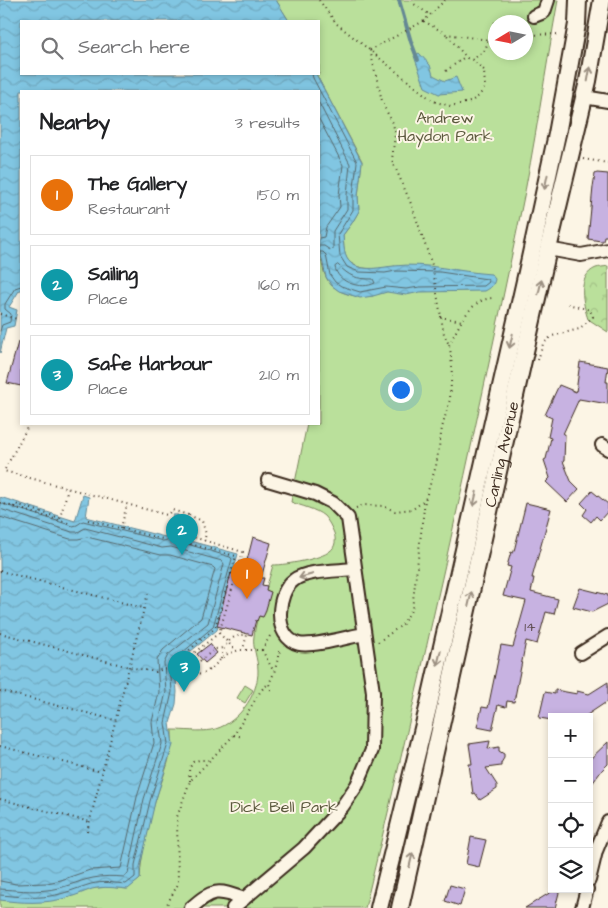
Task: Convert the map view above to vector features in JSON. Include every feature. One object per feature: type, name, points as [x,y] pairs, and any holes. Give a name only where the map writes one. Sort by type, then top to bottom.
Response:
[{"type":"main road","name":"Carling Avenue","points":[[379,908],[426,713],[529,263],[557,134],[577,24],[578,0]]},
{"type":"main road","name":"Carling Avenue","points":[[400,908],[584,97],[602,0]]},
{"type":"street","points":[[534,16],[544,12],[548,0]]},
{"type":"street","points":[[584,97],[608,101]]},
{"type":"street","points":[[548,249],[581,255],[608,250]]},
{"type":"street","points":[[233,908],[304,848],[342,807],[357,785],[372,750],[372,692],[348,518],[333,503],[327,500],[294,487],[268,480]]},
{"type":"street","points":[[354,569],[311,574],[294,580],[285,592],[279,607],[282,627],[288,638],[301,645],[311,645],[364,634]]},
{"type":"street","points":[[581,653],[608,636]]},
{"type":"street","points":[[593,863],[608,822]]},
{"type":"street","points":[[191,908],[205,896],[214,892],[224,892],[244,898]]},
{"type":"street","points":[[582,908],[586,893]]},
{"type":"path","points":[[319,0],[337,24],[433,101],[450,106],[470,102],[479,96],[485,87],[484,70],[466,56],[446,34],[424,22]]},
{"type":"path","points":[[412,0],[414,4],[430,14]]},
{"type":"path","points":[[370,50],[424,22],[446,0]]},
{"type":"path","points":[[446,34],[488,40]]},
{"type":"path","points":[[533,35],[564,34]]},
{"type":"path","points":[[472,60],[485,50],[488,42]]},
{"type":"path","points":[[366,648],[387,637],[402,625],[412,609],[425,500],[436,466],[442,428],[450,399],[452,367],[449,345],[444,334],[440,316],[432,265],[412,206],[392,160],[395,134],[393,123],[383,105],[370,50]]},
{"type":"path","points":[[446,71],[466,56]]},
{"type":"path","points":[[578,158],[608,163]]},
{"type":"path","points":[[449,345],[462,321],[475,304],[484,298],[494,298]]},
{"type":"path","points":[[537,368],[542,344],[552,336],[579,329],[593,317],[590,310],[568,304]]},
{"type":"path","points":[[0,314],[17,319]]},
{"type":"path","points":[[440,316],[462,321]]},
{"type":"path","points":[[28,425],[4,471],[167,515],[172,510],[188,515],[202,522],[206,534],[204,541]]},
{"type":"path","points":[[14,507],[15,504],[60,518],[68,488]]},
{"type":"path","points":[[348,518],[352,510],[364,505],[383,506],[395,511],[413,509],[425,500]]},
{"type":"path","points":[[0,503],[72,524]]},
{"type":"path","points":[[121,528],[127,504]]},
{"type":"path","points":[[188,515],[186,536],[243,552],[219,633],[189,657]]},
{"type":"path","points":[[88,520],[163,539]]},
{"type":"path","points":[[176,540],[242,557]]},
{"type":"path","points":[[180,658],[215,628],[236,556]]},
{"type":"path","points":[[0,571],[144,609]]},
{"type":"path","points":[[87,832],[148,593]]},
{"type":"path","points":[[0,633],[129,667],[156,672],[163,670],[196,675],[211,670],[221,659],[236,651],[262,650]]},
{"type":"path","points":[[219,633],[226,643],[231,645],[236,651]]},
{"type":"path","points":[[221,659],[226,643],[240,634],[247,635],[242,650]]},
{"type":"path","points":[[262,650],[270,636]]},
{"type":"path","points":[[271,690],[270,684],[282,645],[288,638]]},
{"type":"path","points":[[200,661],[215,649],[223,648]]},
{"type":"path","points":[[262,650],[274,674]]},
{"type":"path","points":[[164,908],[178,884],[177,817],[190,781],[208,760],[234,735],[260,692],[270,684]]},
{"type":"path","points":[[0,691],[115,720]]},
{"type":"path","points":[[234,735],[243,737]]},
{"type":"path","points":[[0,746],[102,772]]},
{"type":"path","points":[[190,781],[189,769],[193,762],[208,760]]},
{"type":"path","points":[[0,799],[90,822]]},
{"type":"green space","name":"Dick Bell Park","points":[[276,0],[558,0],[530,162],[502,303],[426,649],[365,908],[0,908],[0,896],[109,887],[127,889],[140,879],[147,830],[169,758],[172,730],[211,730],[220,727],[237,716],[255,689],[258,666],[254,644],[255,627],[273,565],[294,563],[319,557],[332,549],[335,540],[334,533],[324,516],[291,502],[307,425],[320,425],[320,252],[327,279],[335,288],[347,294],[373,296],[395,266],[374,269],[360,267],[349,261],[345,255],[343,235],[359,211],[358,196],[362,161],[317,75],[320,75],[320,20],[288,20]]},
{"type":"green space","points":[[608,266],[608,332],[588,319],[584,306],[583,284],[590,272],[596,268]]},
{"type":"green space","points":[[245,685],[253,690],[245,703],[237,698]]},
{"type":"water","points":[[0,0],[276,0],[288,20],[20,20],[20,75],[317,75],[362,162],[358,196],[359,211],[343,235],[344,251],[349,261],[362,268],[418,265],[491,274],[495,279],[493,285],[485,291],[420,292],[406,295],[387,292],[360,298],[339,291],[331,285],[326,277],[320,251],[320,90],[20,90],[20,290],[9,307],[17,310],[14,326],[6,328],[0,353]]},
{"type":"water","points":[[419,53],[430,65],[433,75],[445,81],[456,77],[462,92],[439,94],[425,87],[414,56]]},
{"type":"water","points":[[83,495],[89,497],[86,517],[165,537],[173,515],[178,515],[175,537],[238,554],[217,630],[175,664],[176,704],[170,723],[173,745],[155,802],[140,867],[140,879],[128,889],[96,888],[58,900],[25,902],[0,900],[0,497],[75,521]]},
{"type":"building","points":[[595,174],[608,174],[608,236],[604,236],[603,241],[588,239],[593,187]]},
{"type":"building","points":[[18,342],[20,342],[20,386],[7,383]]},
{"type":"building","points":[[580,362],[608,367],[606,382],[608,382],[608,404],[579,399],[563,434],[565,434],[563,461],[571,481],[579,489],[567,502],[546,482],[550,478],[544,460],[546,459],[551,438],[548,437],[552,418],[545,415],[559,385],[576,392]]},
{"type":"building","points":[[592,491],[608,504],[608,511],[600,520],[596,516],[591,522],[583,515],[587,509],[581,503]]},
{"type":"building","points":[[526,503],[551,509],[532,578],[534,578],[531,592],[558,599],[554,614],[546,612],[537,644],[526,641],[514,702],[507,701],[506,707],[498,705],[492,730],[477,727],[482,707],[488,708],[501,645],[513,647],[526,601],[503,596],[511,567],[507,566],[511,552],[513,553],[514,551]]},
{"type":"building","points":[[253,537],[271,543],[261,578],[264,578],[262,585],[267,586],[266,590],[271,592],[265,613],[263,617],[259,616],[256,620],[252,635],[217,626],[231,573],[243,576]]},
{"type":"building","points":[[580,588],[608,595],[608,604],[592,612],[573,607]]},
{"type":"building","points":[[210,644],[217,653],[205,663],[197,654]]},
{"type":"building","points":[[608,682],[608,701],[590,713],[548,713],[548,719],[539,718],[545,692],[555,694],[555,690],[577,694],[577,691],[589,694]]},
{"type":"building","points":[[490,741],[488,749],[499,747],[499,751],[504,754],[504,758],[501,766],[486,768],[497,785],[497,789],[480,800],[475,793],[473,794],[469,764],[472,764],[469,744]]},
{"type":"building","points":[[608,742],[608,764],[593,782],[593,758]]},
{"type":"building","points":[[471,837],[486,840],[479,867],[466,864]]},
{"type":"building","points":[[450,885],[465,889],[460,906],[445,901]]},
{"type":"building","points":[[549,893],[559,893],[555,908],[525,908]]},
{"type":"waterway","points":[[399,0],[418,60]]},
{"type":"place","name":"Sailing","points":[[182,555]]},
{"type":"place","name":"The Gallery","points":[[247,599]]},
{"type":"place","name":"Safe Harbour","points":[[184,692]]},
{"type":"park label","name":"Andrew Haydon Park","points":[[445,127]]}]
